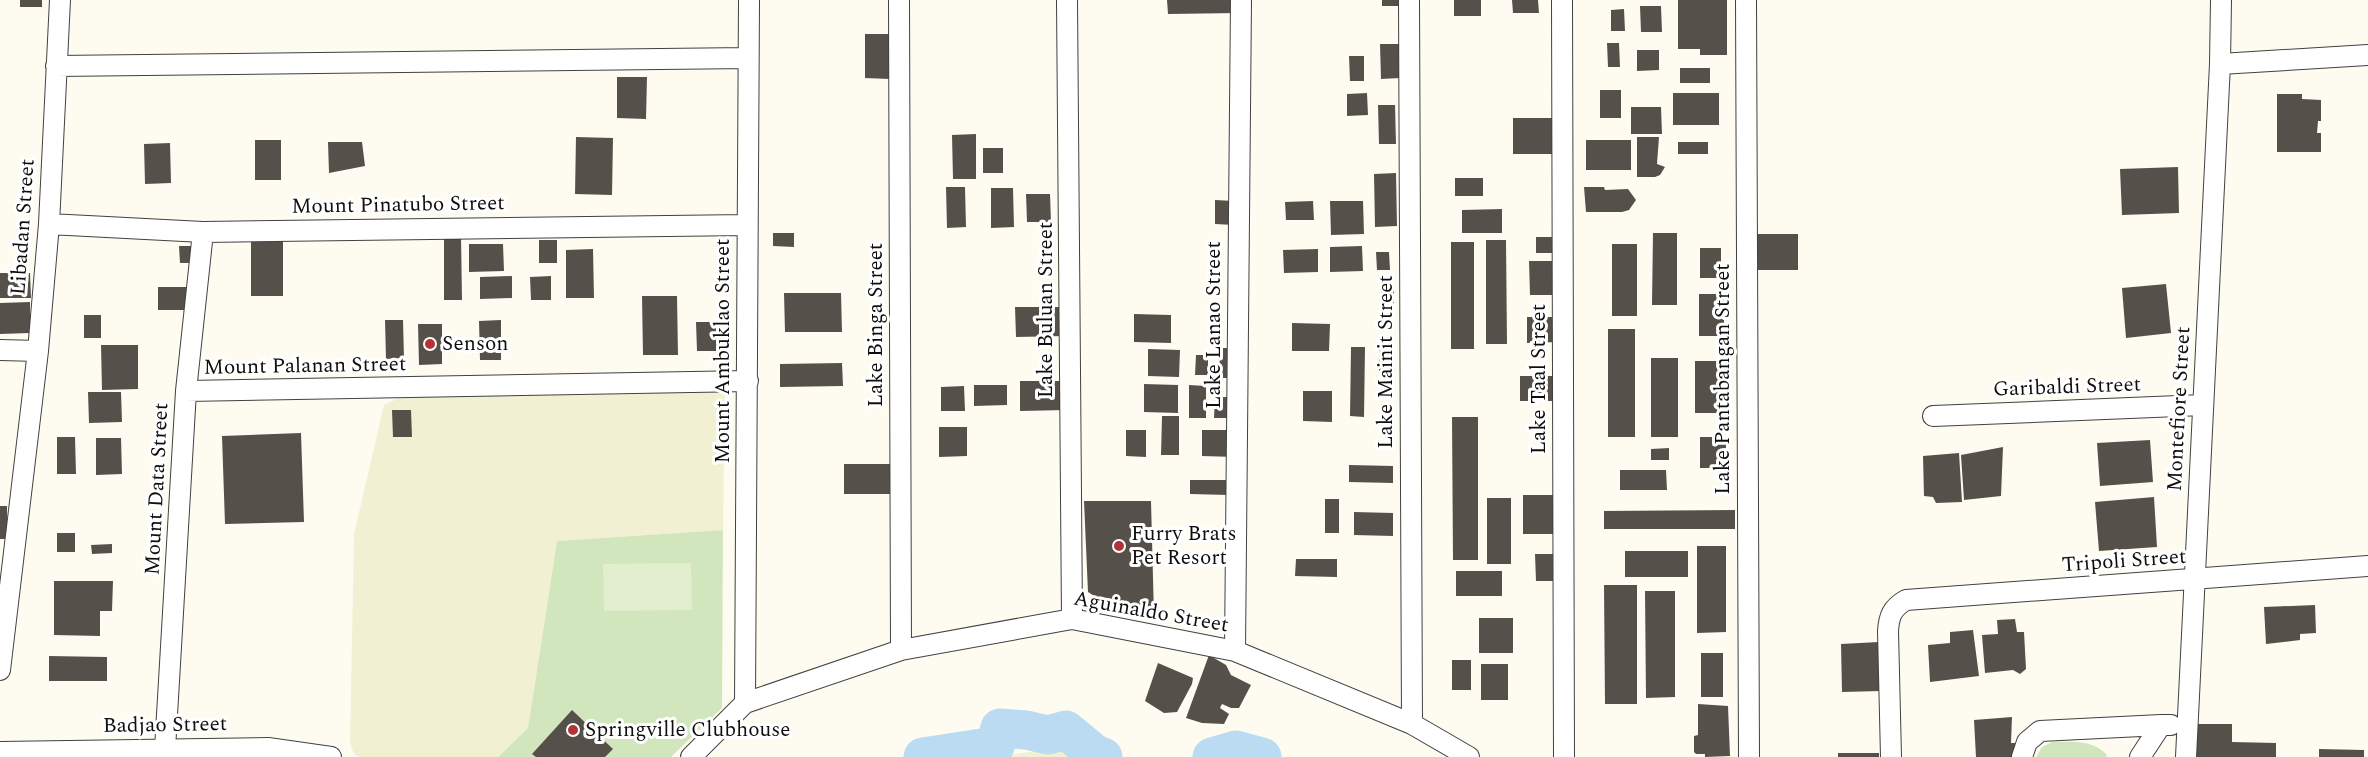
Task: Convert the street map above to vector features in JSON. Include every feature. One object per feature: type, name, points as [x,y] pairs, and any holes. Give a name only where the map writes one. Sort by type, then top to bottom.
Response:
[{"type":"street","name":"Libadan Street","points":[[0,670],[38,351],[49,224],[60,0]]},
{"type":"street","name":"Mount Ambuklao Street","points":[[745,703],[749,0]]},
{"type":"street","name":"Lake Binga Street","points":[[899,0],[901,650]]},
{"type":"street","name":"Lake Buluan Street","points":[[1067,0],[1072,619]]},
{"type":"street","name":"Lake Lanao Street","points":[[1235,651],[1240,0]]},
{"type":"street","name":"Lake Mainit Street","points":[[1409,0],[1412,724]]},
{"type":"street","name":"Lake Taal Street","points":[[1562,0],[1564,757]]},
{"type":"street","name":"Lake Pantabangan Street","points":[[1746,0],[1749,757]]},
{"type":"street","name":"Montefiore Street","points":[[2186,757],[2220,64],[2221,0]]},
{"type":"street","points":[[2220,64],[2368,55]]},
{"type":"street","points":[[56,66],[747,58]]},
{"type":"street","name":"Mount Pinatubo Street","points":[[49,224],[203,232],[747,225]]},
{"type":"street","name":"Mount Data Street","points":[[165,749],[186,391],[203,232]]},
{"type":"street","points":[[0,350],[38,351]]},
{"type":"street","name":"Mount Palanan Street","points":[[186,391],[748,381]]},
{"type":"street","name":"Garibaldi Street","points":[[1934,416],[2203,405]]},
{"type":"street","name":"Tripoli Street","points":[[1891,757],[1888,631],[1890,615],[1897,605],[1906,600],[2368,566]]},
{"type":"street","name":"Aguinaldo Street","points":[[691,757],[745,703],[901,650],[1072,619],[1235,651],[1412,724],[1469,757]]},
{"type":"street","points":[[2022,757],[2027,742],[2040,731],[2187,724]]},
{"type":"street","points":[[2140,757],[2160,725]]},
{"type":"street","name":"Badjao Street","points":[[0,752],[268,748],[331,757]]},
{"type":"shaded area","points":[[725,391],[723,530],[557,541],[528,728],[498,757],[359,757],[354,754],[350,744],[354,534],[384,405],[403,396]]},
{"type":"shaded area","points":[[1058,748],[1077,757],[995,757]]},
{"type":"green space","points":[[723,530],[722,708],[671,757],[498,757],[528,728],[557,541]]},
{"type":"green space","points":[[691,563],[692,610],[604,611],[603,564]]},
{"type":"green space","points":[[2052,742],[2088,744],[2107,755],[2106,757],[2036,757],[2042,747]]},
{"type":"building","points":[[20,0],[42,0],[42,7],[20,7]]},
{"type":"building","points":[[1167,0],[1239,0],[1238,13],[1168,14]]},
{"type":"building","points":[[1382,0],[1400,0],[1400,6],[1382,6]]},
{"type":"building","points":[[1454,0],[1481,0],[1481,16],[1454,16]]},
{"type":"building","points":[[1512,0],[1538,0],[1539,13],[1513,13]]},
{"type":"building","points":[[1678,0],[1727,0],[1727,55],[1700,55],[1700,49],[1678,49]]},
{"type":"building","points":[[1640,6],[1661,6],[1662,32],[1641,32]]},
{"type":"building","points":[[1624,9],[1625,31],[1611,31],[1611,10]]},
{"type":"building","points":[[865,34],[890,34],[889,79],[865,78]]},
{"type":"building","points":[[1607,43],[1619,43],[1620,67],[1608,67]]},
{"type":"building","points":[[1380,44],[1399,44],[1400,78],[1381,79]]},
{"type":"building","points":[[1637,50],[1659,50],[1659,70],[1637,71]]},
{"type":"building","points":[[1349,56],[1364,56],[1364,81],[1350,81]]},
{"type":"building","points":[[1680,68],[1710,68],[1710,83],[1680,83]]},
{"type":"building","points":[[617,77],[647,77],[646,119],[617,118]]},
{"type":"building","points":[[1600,90],[1621,90],[1621,118],[1600,118]]},
{"type":"building","points":[[1367,93],[1368,115],[1347,116],[1347,94]]},
{"type":"building","points":[[1673,93],[1719,93],[1719,125],[1673,125]]},
{"type":"building","points":[[2277,94],[2302,94],[2302,99],[2321,100],[2321,121],[2318,121],[2317,133],[2321,133],[2321,152],[2277,152]]},
{"type":"building","points":[[1378,105],[1395,105],[1396,144],[1379,144]]},
{"type":"building","points":[[1631,107],[1661,107],[1662,134],[1631,134]]},
{"type":"building","points":[[1513,118],[1561,118],[1561,154],[1513,154]]},
{"type":"building","points":[[976,134],[976,179],[953,179],[952,135]]},
{"type":"building","points":[[576,137],[613,138],[612,195],[575,194]]},
{"type":"building","points":[[1637,137],[1659,137],[1657,164],[1665,167],[1660,175],[1637,177]]},
{"type":"building","points":[[255,140],[281,140],[281,180],[255,180]]},
{"type":"building","points":[[1586,140],[1631,140],[1631,170],[1586,170]]},
{"type":"building","points":[[328,142],[362,142],[365,166],[329,173]]},
{"type":"building","points":[[1678,142],[1708,142],[1708,154],[1678,154]]},
{"type":"building","points":[[170,143],[171,183],[145,184],[144,144]]},
{"type":"building","points":[[983,148],[1003,148],[1003,173],[983,173]]},
{"type":"building","points":[[2178,167],[2179,213],[2122,215],[2120,169]]},
{"type":"building","points":[[1396,173],[1397,226],[1375,227],[1374,174]]},
{"type":"building","points":[[1455,178],[1483,178],[1483,196],[1455,196]]},
{"type":"building","points":[[946,187],[965,187],[966,227],[947,228]]},
{"type":"building","points":[[1584,187],[1604,187],[1605,190],[1628,189],[1636,200],[1629,210],[1622,212],[1586,212]]},
{"type":"building","points":[[991,188],[1013,188],[1014,227],[991,228]]},
{"type":"building","points":[[1026,194],[1050,194],[1051,222],[1027,222]]},
{"type":"building","points":[[1215,200],[1234,201],[1234,225],[1215,224]]},
{"type":"building","points":[[1313,201],[1314,220],[1286,220],[1285,202]]},
{"type":"building","points":[[1330,201],[1363,201],[1364,234],[1331,235]]},
{"type":"building","points":[[1502,209],[1502,233],[1462,233],[1462,210]]},
{"type":"building","points":[[773,233],[794,233],[794,247],[773,246]]},
{"type":"building","points":[[1653,233],[1677,233],[1677,305],[1652,305]]},
{"type":"building","points":[[1754,234],[1798,234],[1798,270],[1754,270]]},
{"type":"building","points":[[444,236],[461,236],[462,300],[444,300]]},
{"type":"building","points":[[1536,237],[1560,237],[1560,253],[1536,253]]},
{"type":"building","points":[[251,240],[283,240],[283,296],[251,296]]},
{"type":"building","points":[[539,240],[557,240],[557,263],[539,263]]},
{"type":"building","points":[[1486,240],[1506,240],[1507,344],[1486,344]]},
{"type":"building","points":[[1451,242],[1474,242],[1474,349],[1451,349]]},
{"type":"building","points":[[469,244],[503,244],[504,271],[469,272]]},
{"type":"building","points":[[1612,244],[1637,244],[1637,316],[1612,316]]},
{"type":"building","points":[[179,246],[198,246],[199,263],[180,263]]},
{"type":"building","points":[[1362,246],[1363,271],[1330,272],[1330,247]]},
{"type":"building","points":[[1700,248],[1721,248],[1721,278],[1700,278]]},
{"type":"building","points":[[593,249],[594,298],[566,298],[566,250]]},
{"type":"building","points":[[1318,249],[1318,272],[1284,273],[1283,250]]},
{"type":"building","points":[[1376,252],[1389,252],[1390,270],[1377,270]]},
{"type":"building","points":[[1529,261],[1562,261],[1562,295],[1530,295]]},
{"type":"building","points":[[0,273],[30,273],[31,298],[0,298]]},
{"type":"building","points":[[512,276],[512,298],[480,299],[480,277]]},
{"type":"building","points":[[551,276],[551,300],[531,300],[530,277]]},
{"type":"building","points":[[2166,284],[2171,333],[2126,338],[2122,288]]},
{"type":"building","points":[[1381,286],[1394,286],[1394,305],[1381,305]]},
{"type":"building","points":[[158,287],[189,287],[189,310],[158,310]]},
{"type":"building","points":[[784,293],[841,293],[842,332],[785,332]]},
{"type":"building","points":[[1699,294],[1724,294],[1724,336],[1699,336]]},
{"type":"building","points":[[642,296],[677,296],[678,355],[643,355]]},
{"type":"building","points":[[30,302],[30,333],[0,334],[0,303]]},
{"type":"building","points":[[1015,307],[1065,307],[1065,336],[1016,337]]},
{"type":"building","points":[[1134,314],[1171,315],[1171,343],[1134,342]]},
{"type":"building","points":[[84,315],[101,315],[101,338],[84,338]]},
{"type":"building","points":[[1527,317],[1559,317],[1559,342],[1527,343]]},
{"type":"building","points":[[385,320],[403,320],[404,358],[386,359]]},
{"type":"building","points":[[501,320],[501,360],[480,360],[479,321]]},
{"type":"building","points":[[696,322],[721,322],[722,351],[697,351]]},
{"type":"building","points":[[1292,323],[1330,324],[1329,351],[1292,351]]},
{"type":"building","name":"Senson","points":[[418,324],[442,324],[442,364],[419,365]]},
{"type":"building","points":[[1608,329],[1635,329],[1635,437],[1608,437]]},
{"type":"building","points":[[1380,344],[1395,344],[1395,371],[1379,371]]},
{"type":"building","points":[[101,345],[138,345],[138,389],[102,390]]},
{"type":"building","points":[[1351,347],[1365,347],[1364,417],[1350,416]]},
{"type":"building","points":[[1220,348],[1235,348],[1235,378],[1219,378]]},
{"type":"building","points":[[1148,349],[1180,350],[1179,377],[1148,376]]},
{"type":"building","points":[[1196,355],[1208,355],[1208,375],[1195,375]]},
{"type":"building","points":[[1651,358],[1678,358],[1678,437],[1651,437]]},
{"type":"building","points":[[1695,361],[1728,361],[1728,413],[1695,413]]},
{"type":"building","points":[[842,363],[843,386],[780,387],[780,364]]},
{"type":"building","points":[[1520,376],[1558,376],[1558,401],[1520,401]]},
{"type":"building","points":[[1020,381],[1065,381],[1066,410],[1020,411]]},
{"type":"building","points":[[1144,384],[1178,385],[1178,413],[1144,412]]},
{"type":"building","points":[[974,385],[1007,385],[1007,405],[974,406]]},
{"type":"building","points":[[1189,385],[1206,386],[1206,418],[1189,418]]},
{"type":"building","points":[[964,386],[965,411],[941,411],[941,387]]},
{"type":"building","points":[[1303,391],[1332,391],[1332,422],[1303,421]]},
{"type":"building","points":[[88,392],[121,392],[122,422],[89,423]]},
{"type":"building","points":[[1215,397],[1234,397],[1234,418],[1214,418]]},
{"type":"building","points":[[392,410],[411,410],[412,437],[393,437]]},
{"type":"building","points":[[1162,416],[1179,416],[1179,455],[1161,455]]},
{"type":"building","points":[[1452,417],[1478,417],[1478,560],[1453,560]]},
{"type":"building","points":[[939,427],[967,427],[967,456],[939,457]]},
{"type":"building","points":[[1126,430],[1146,430],[1146,457],[1126,456]]},
{"type":"building","points":[[1202,430],[1235,430],[1235,457],[1202,456]]},
{"type":"building","points":[[301,433],[304,522],[225,524],[222,436]]},
{"type":"building","points":[[57,437],[75,437],[76,474],[57,474]]},
{"type":"building","points":[[1700,437],[1726,437],[1726,468],[1700,468]]},
{"type":"building","points":[[96,438],[121,438],[122,474],[96,475]]},
{"type":"building","points":[[2150,440],[2153,482],[2100,486],[2097,443]]},
{"type":"building","points":[[2003,447],[2001,496],[1964,500],[1961,455]]},
{"type":"building","points":[[1669,448],[1669,460],[1651,460],[1651,449]]},
{"type":"building","points":[[1959,453],[1962,502],[1936,503],[1933,497],[1924,496],[1923,456]]},
{"type":"building","points":[[844,464],[890,464],[890,494],[844,494]]},
{"type":"building","points":[[1349,465],[1393,466],[1393,483],[1349,482]]},
{"type":"building","points":[[1620,470],[1666,470],[1667,490],[1620,490]]},
{"type":"building","points":[[1190,480],[1229,480],[1229,495],[1190,494]]},
{"type":"building","points":[[1523,495],[1559,495],[1559,534],[1523,534]]},
{"type":"building","points":[[2154,497],[2157,547],[2099,551],[2095,502]]},
{"type":"building","points":[[1487,498],[1511,498],[1511,564],[1487,564]]},
{"type":"building","points":[[1325,499],[1339,499],[1339,533],[1325,533]]},
{"type":"building","name":"Furry Brats Pet Resort","points":[[1084,501],[1151,501],[1154,616],[1121,613],[1088,592]]},
{"type":"building","points":[[0,506],[7,506],[7,539],[0,539]]},
{"type":"building","points":[[1735,510],[1735,529],[1604,529],[1604,511]]},
{"type":"building","points":[[1354,512],[1393,513],[1393,536],[1354,535]]},
{"type":"building","points":[[57,533],[75,533],[75,552],[57,552]]},
{"type":"building","points":[[112,544],[112,553],[92,554],[91,545]]},
{"type":"building","points":[[1697,546],[1726,546],[1726,632],[1697,633]]},
{"type":"building","points":[[1625,551],[1688,551],[1688,577],[1625,577]]},
{"type":"building","points":[[1535,554],[1559,554],[1559,581],[1536,581]]},
{"type":"building","points":[[1296,559],[1337,559],[1337,577],[1295,576]]},
{"type":"building","points":[[1456,571],[1502,571],[1502,596],[1456,596]]},
{"type":"building","points":[[54,581],[113,581],[112,611],[100,611],[100,636],[54,635]]},
{"type":"building","points":[[1604,585],[1637,585],[1637,704],[1605,704]]},
{"type":"building","points":[[1645,591],[1675,591],[1675,697],[1646,698]]},
{"type":"building","points":[[2315,605],[2316,633],[2300,634],[2300,640],[2266,644],[2264,607]]},
{"type":"building","points":[[1479,618],[1513,618],[1513,653],[1479,653]]},
{"type":"building","points":[[2015,619],[2017,632],[2024,632],[2026,669],[2020,674],[2013,670],[1985,673],[1982,635],[1998,634],[1997,620]]},
{"type":"building","points":[[1973,630],[1979,676],[1930,682],[1928,645],[1950,643],[1950,632]]},
{"type":"building","points":[[1879,642],[1881,691],[1842,692],[1841,644]]},
{"type":"building","points":[[1701,653],[1723,653],[1723,697],[1701,697]]},
{"type":"building","points":[[1209,655],[1226,665],[1231,675],[1251,685],[1239,708],[1231,708],[1222,704],[1220,708],[1229,714],[1224,724],[1202,723],[1186,718]]},
{"type":"building","points":[[49,656],[107,657],[107,681],[49,681]]},
{"type":"building","points":[[1452,660],[1471,660],[1471,690],[1452,690]]},
{"type":"building","points":[[1158,663],[1193,678],[1177,712],[1164,713],[1145,701]]},
{"type":"building","points":[[1481,664],[1508,664],[1508,700],[1481,700]]},
{"type":"building","points":[[1698,704],[1728,706],[1730,756],[1705,757],[1705,754],[1694,752],[1694,736],[1698,735]]},
{"type":"building","name":"Springville Clubhouse","points":[[572,710],[613,749],[605,757],[536,757],[532,754]]},
{"type":"building","points":[[2012,717],[2011,743],[2020,743],[2020,757],[1976,757],[1974,720]]},
{"type":"building","points":[[2194,724],[2232,724],[2232,742],[2276,743],[2276,757],[2193,757]]},
{"type":"building","points":[[2319,749],[2364,750],[2364,757],[2319,757]]},
{"type":"building","points":[[1838,753],[1879,753],[1879,757],[1838,757]]},
{"type":"waterway","points":[[923,757],[995,746],[1000,728],[1048,735],[1066,730],[1095,754],[1103,757]]},
{"type":"waterway","points":[[1212,757],[1236,750],[1262,757]]},
{"type":"place","name":"Senson","points":[[430,344]]},
{"type":"place","name":"Furry Brats Pet Resort","points":[[1119,546]]},
{"type":"place","name":"Springville Clubhouse","points":[[573,730]]}]
